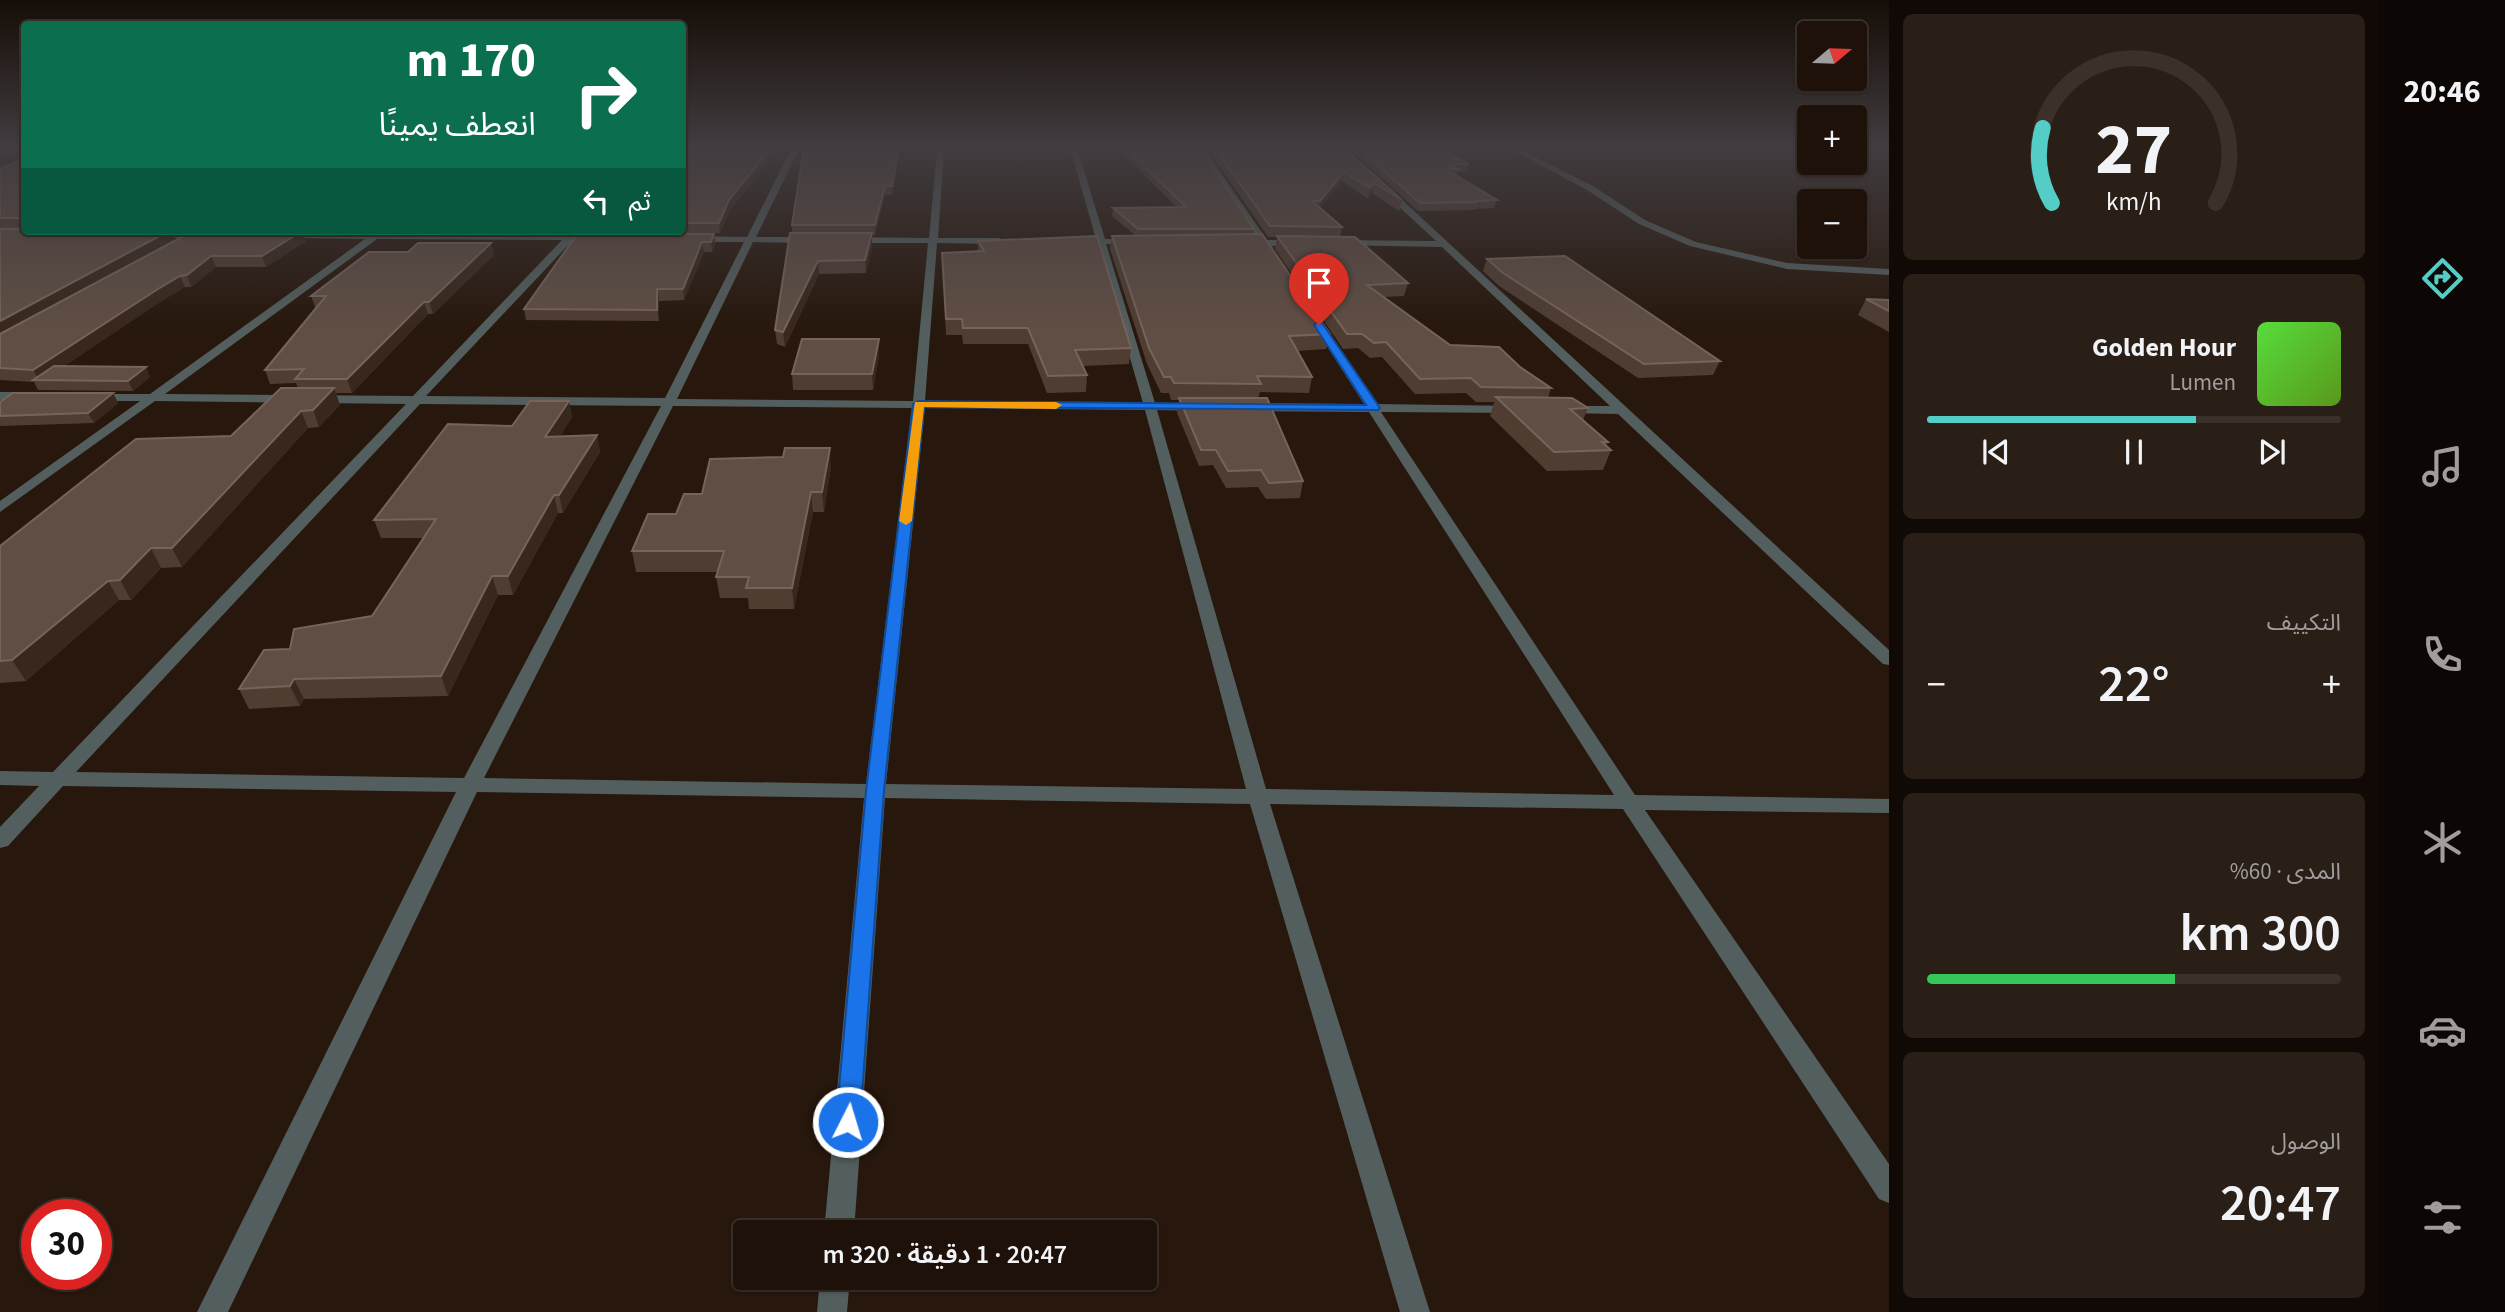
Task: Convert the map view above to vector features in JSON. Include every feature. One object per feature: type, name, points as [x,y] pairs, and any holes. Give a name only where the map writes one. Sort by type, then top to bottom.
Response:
[{"type":"street","points":[[212,1312],[470,785],[669,402],[765,208]]},
{"type":"street","points":[[840,1220],[875,791],[919,404],[936,208]]},
{"type":"street","points":[[1092,208],[1150,406],[1258,797],[1415,1312]]},
{"type":"street","points":[[1241,208],[1279,265]]},
{"type":"street","points":[[1406,208],[1889,660]]},
{"type":"street","points":[[1621,208],[1642,222],[1693,244],[1787,266],[1889,272]]},
{"type":"street","points":[[171,249],[196,235]]},
{"type":"street","points":[[215,235],[223,236]]},
{"type":"street","points":[[264,236],[321,235]]},
{"type":"street","points":[[0,508],[377,235]]},
{"type":"street","points":[[0,840],[572,235],[611,238]]},
{"type":"street","points":[[680,239],[815,240]]},
{"type":"street","points":[[841,240],[1011,241]]},
{"type":"street","points":[[1063,241],[1142,242]]},
{"type":"street","points":[[1237,243],[1306,243]]},
{"type":"street","points":[[1333,243],[1444,244]]},
{"type":"street","points":[[1308,309],[1629,802],[1889,1189]]},
{"type":"street","points":[[0,396],[51,396]]},
{"type":"street","points":[[77,397],[1220,407]]},
{"type":"street","points":[[1234,407],[1527,409]]},
{"type":"street","points":[[1555,410],[1624,410]]},
{"type":"street","points":[[0,778],[1889,806]]},
{"type":"street","points":[[832,1312],[834,1290]]},
{"type":"building","points":[[0,208],[21,208],[21,218],[0,218]]},
{"type":"building","points":[[686,208],[725,208],[719,223],[686,223]]},
{"type":"building","points":[[795,208],[879,208],[875,225],[792,225]]},
{"type":"building","points":[[1113,208],[1240,208],[1254,229],[1138,229]]},
{"type":"building","points":[[1257,208],[1320,208],[1342,227],[1270,226]]},
{"type":"building","points":[[0,229],[21,229],[21,235],[161,235],[0,321]]},
{"type":"building","points":[[790,233],[872,233],[865,260],[818,261],[783,332],[775,330]]},
{"type":"building","points":[[714,234],[711,242],[702,242],[683,289],[657,289],[657,310],[524,309],[577,235]]},
{"type":"building","points":[[1262,234],[1330,334],[1289,336],[1312,377],[1257,376],[1261,384],[1174,383],[1171,377],[1164,377],[1149,348],[1112,236]]},
{"type":"building","points":[[186,235],[296,235],[262,256],[211,256],[187,275],[180,276],[158,289],[33,370],[0,368],[0,334]]},
{"type":"building","points":[[1097,236],[1131,348],[1075,350],[1087,375],[1048,376],[1028,328],[963,328],[962,319],[946,319],[942,253],[984,251],[978,241]]},
{"type":"building","points":[[1277,236],[1355,237],[1408,283],[1367,285],[1450,345],[1499,347],[1520,367],[1551,388],[1481,387],[1471,378],[1420,379],[1386,342],[1374,343],[1362,334],[1347,334]]},
{"type":"building","points":[[418,243],[491,243],[429,302],[424,302],[347,379],[295,379],[304,369],[265,370],[326,296],[311,296],[369,252],[408,252]]},
{"type":"building","points":[[1565,256],[1720,361],[1644,364],[1503,273],[1487,259]]},
{"type":"building","points":[[1866,299],[1889,300],[1889,311]]},
{"type":"building","points":[[802,339],[879,339],[872,374],[792,374]]},
{"type":"building","points":[[54,366],[146,367],[128,381],[33,380]]},
{"type":"building","points":[[281,388],[334,388],[313,410],[301,411],[172,548],[151,548],[120,580],[108,581],[12,660],[0,661],[0,546],[136,439],[231,436]]},
{"type":"building","points":[[13,393],[113,393],[88,413],[0,416],[0,402]]},
{"type":"building","points":[[1496,397],[1572,398],[1588,408],[1570,409],[1608,442],[1602,442],[1611,450],[1554,452]]},
{"type":"building","points":[[1179,398],[1267,398],[1303,481],[1269,483],[1261,470],[1228,471],[1216,450],[1201,450]]},
{"type":"building","points":[[530,401],[569,401],[545,437],[597,435],[559,495],[554,495],[508,576],[492,576],[441,676],[294,679],[290,686],[239,689],[264,650],[290,649],[294,629],[372,616],[436,519],[374,520],[448,424],[512,426]]},
{"type":"building","points":[[785,448],[830,448],[822,492],[811,492],[792,588],[746,588],[749,577],[716,577],[724,551],[632,551],[648,514],[676,514],[684,494],[702,494],[710,459],[783,457]]},
{"type":"slow traffic","points":[[906,521],[919,404],[1056,405]]},
{"type":"route","points":[[848,1122],[875,791],[919,404],[1374,408],[1319,325]]}]
